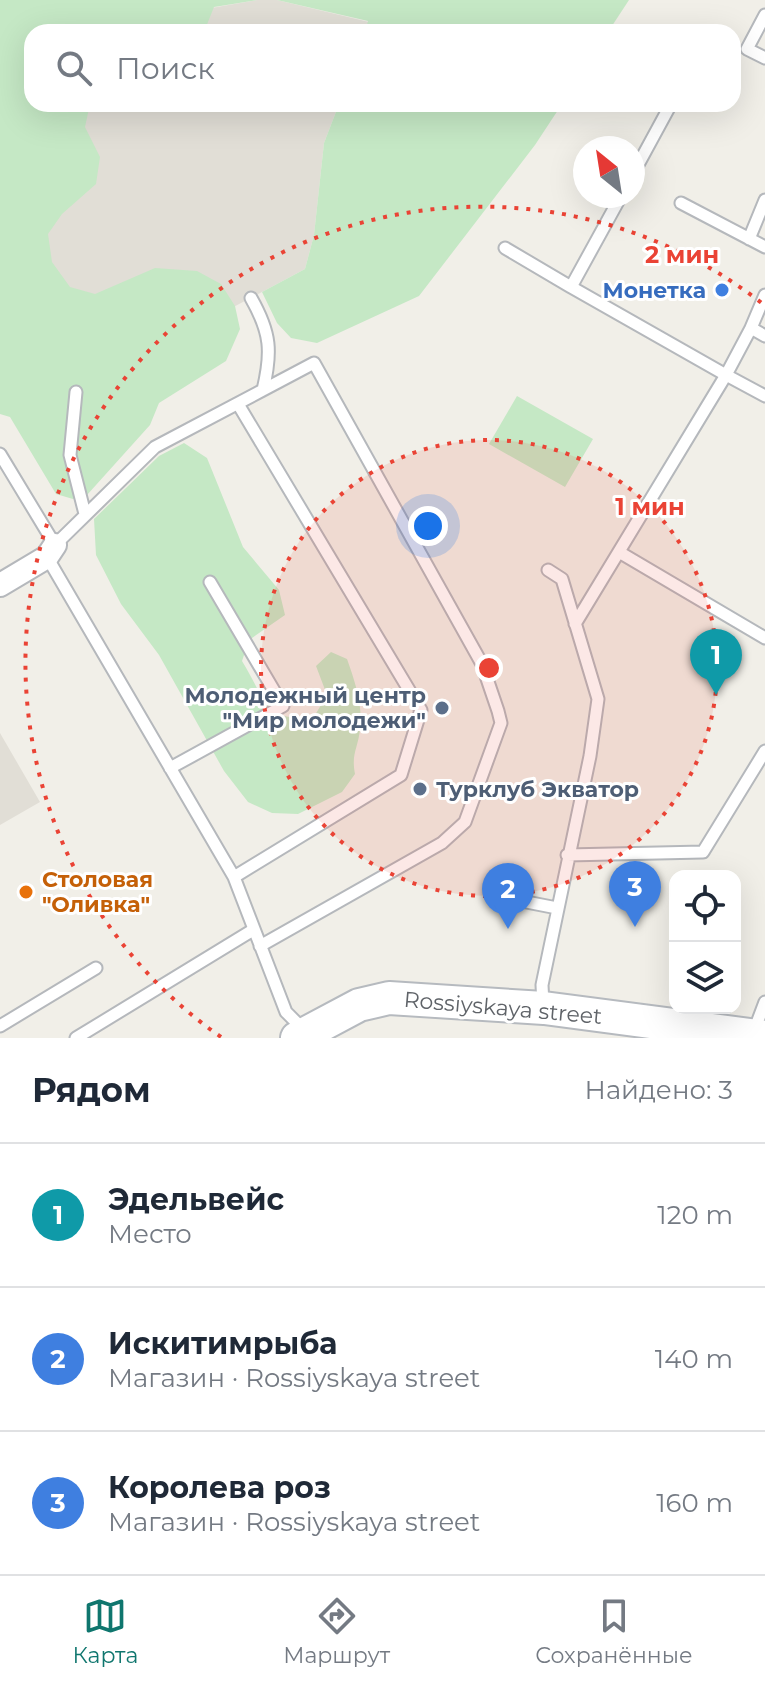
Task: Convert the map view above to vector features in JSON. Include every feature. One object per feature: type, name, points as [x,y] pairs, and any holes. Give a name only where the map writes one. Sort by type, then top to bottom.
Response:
[{"type":"main road","name":"Rossiyskaya street","points":[[302,1035],[359,1005],[389,998],[544,1008],[759,1036]]},
{"type":"street","points":[[0,585],[51,551]]},
{"type":"lane","points":[[765,15],[747,49],[765,58]]},
{"type":"lane","points":[[645,152],[667,112]]},
{"type":"lane","points":[[749,239],[765,200]]},
{"type":"lane","points":[[681,203],[765,247]]},
{"type":"lane","points":[[571,287],[614,208]]},
{"type":"lane","points":[[505,248],[765,396]]},
{"type":"lane","points":[[575,624],[726,375],[765,295]]},
{"type":"lane","points":[[251,298],[267,334],[271,355],[263,390]]},
{"type":"lane","points":[[751,328],[765,336]]},
{"type":"lane","points":[[51,551],[155,447],[314,363],[482,664],[501,723],[465,822],[442,843],[260,946]]},
{"type":"lane","points":[[76,392],[70,455],[85,514]]},
{"type":"lane","points":[[234,877],[401,775],[421,710],[238,404]]},
{"type":"lane","points":[[0,454],[170,768],[234,877],[286,1012],[302,1035]]},
{"type":"lane","points":[[619,552],[765,638]]},
{"type":"lane","points":[[544,1008],[542,985],[590,756],[598,699],[562,579],[548,570]]},
{"type":"lane","points":[[170,768],[283,706],[210,582]]},
{"type":"lane","points":[[567,855],[703,852],[765,751]]},
{"type":"lane","points":[[496,896],[557,908]]},
{"type":"lane","points":[[76,1038],[253,930]]},
{"type":"lane","points":[[0,1026],[96,968]]},
{"type":"lane","points":[[759,1036],[765,1002]]},
{"type":"shaded area","points":[[257,0],[277,0],[369,22],[368,24],[119,24]]},
{"type":"shaded area","points":[[33,112],[336,112],[324,143],[314,235],[305,269],[63,398]]},
{"type":"shaded area","points":[[0,733],[40,802],[0,825]]},
{"type":"green space","points":[[0,0],[257,0],[214,7],[207,24],[24,24],[24,112],[88,112],[85,127],[100,157],[96,184],[62,214],[48,234],[52,262],[70,287],[95,294],[155,268],[197,271],[221,284],[235,306],[240,329],[226,361],[159,403],[150,425],[87,495],[73,499],[56,494],[10,417],[0,414]]},
{"type":"green space","points":[[277,0],[629,0],[613,24],[367,24],[368,21]]},
{"type":"green space","points":[[336,112],[557,112],[419,296],[317,343],[291,338],[277,323],[262,292],[305,269],[314,235],[324,143]]},
{"type":"green space","points":[[517,396],[593,439],[565,487],[489,444]]},
{"type":"green space","points":[[184,443],[207,458],[243,547],[279,590],[285,615],[249,640],[242,661],[262,697],[276,713],[299,717],[315,715],[327,695],[316,666],[331,652],[347,659],[353,676],[361,720],[354,756],[355,774],[342,792],[298,814],[272,813],[248,802],[224,771],[159,655],[121,604],[96,555],[94,519],[159,456]]},
{"type":"place","name":"Монетка","points":[[722,290]]},
{"type":"place","name":"Эдельвейс","points":[[716,695]]},
{"type":"place","name":"Молодежный центр \"Мир молодежи\"","points":[[442,708]]},
{"type":"place","name":"Турклуб Экватор","points":[[420,789]]},
{"type":"place","name":"Столовая \"Оливка\"","points":[[26,892]]},
{"type":"place","name":"Королева роз","points":[[635,927]]},
{"type":"place","name":"Искитимрыба","points":[[508,929]]}]
